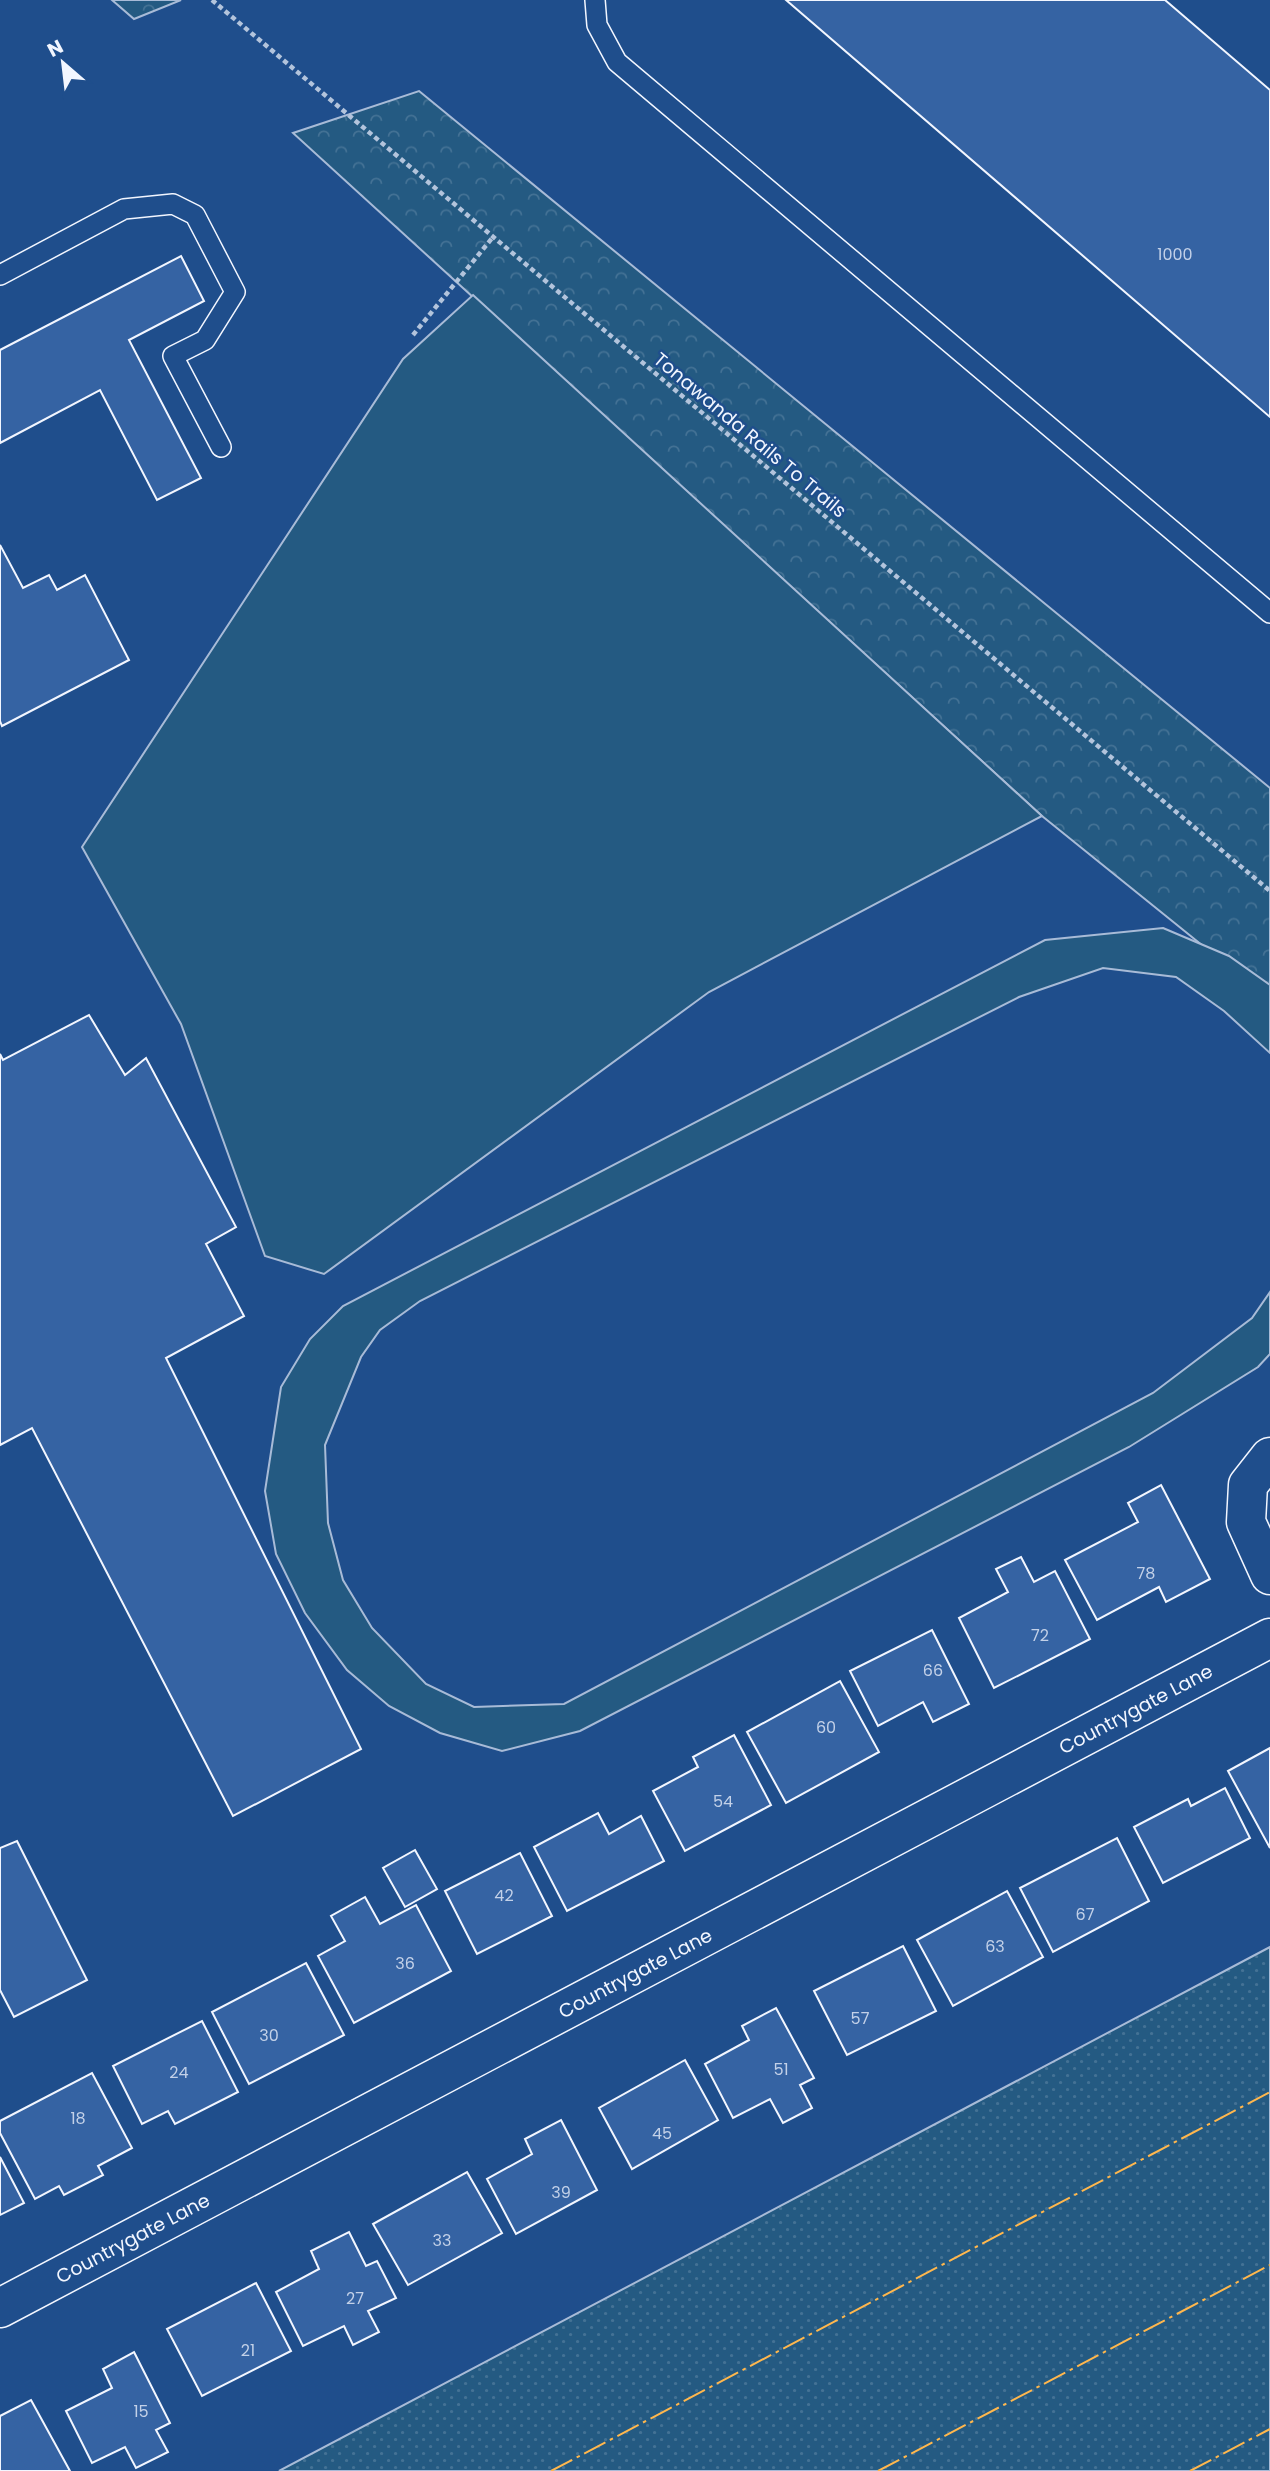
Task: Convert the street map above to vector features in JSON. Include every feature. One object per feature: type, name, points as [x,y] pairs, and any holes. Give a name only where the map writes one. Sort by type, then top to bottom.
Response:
[{"type":"street","points":[[1270,1457],[1248,1485],[1246,1522],[1270,1575]]},
{"type":"street","name":"Countrygate Lane","points":[[0,2308],[1270,1638]]},
{"type":"lane","points":[[595,0],[597,24],[617,62],[1270,613]]},
{"type":"lane","points":[[0,275],[124,209],[173,204],[195,215],[235,292],[205,340],[173,356],[221,447]]},
{"type":"path","name":"Tonawanda Rails To Trails","points":[[212,0],[1270,891]]},
{"type":"path","points":[[412,335],[493,237]]},
{"type":"green space","points":[[112,0],[181,0],[134,19]]},
{"type":"green space","points":[[419,91],[1270,788],[1270,1000],[1042,816],[293,133]]},
{"type":"green space","points":[[473,295],[1042,816],[709,992],[324,1274],[265,1256],[181,1024],[82,847],[403,359]]},
{"type":"green space","points":[[1163,928],[1229,956],[1270,985],[1270,1053],[1224,1011],[1176,977],[1103,968],[1019,997],[420,1301],[380,1330],[361,1357],[325,1445],[328,1523],[343,1580],[372,1628],[426,1684],[474,1707],[564,1704],[1153,1393],[1252,1318],[1270,1292],[1270,1354],[1258,1367],[1129,1447],[580,1731],[502,1751],[440,1733],[389,1706],[347,1670],[305,1613],[276,1554],[265,1491],[281,1387],[310,1339],[343,1306],[1045,940]]},
{"type":"green space","points":[[1270,1947],[1270,2471],[279,2471]]},
{"type":"building","points":[[786,0],[1165,0],[1270,90],[1270,417]]},
{"type":"building","points":[[181,256],[204,301],[129,340],[201,478],[157,500],[100,390],[0,443],[0,350]]},
{"type":"building","points":[[0,545],[23,588],[49,575],[57,590],[85,575],[129,660],[2,726],[0,721]]},
{"type":"building","points":[[89,1015],[125,1075],[146,1058],[236,1227],[206,1244],[244,1316],[166,1358],[361,1749],[233,1816],[32,1428],[0,1445],[0,1054],[3,1060]]},
{"type":"building","points":[[1161,1485],[1210,1579],[1166,1602],[1159,1587],[1097,1620],[1065,1560],[1138,1522],[1128,1503]]},
{"type":"building","points":[[1021,1557],[1034,1582],[1055,1571],[1090,1639],[994,1688],[959,1618],[1008,1592],[996,1569]]},
{"type":"building","points":[[932,1630],[969,1704],[933,1722],[923,1702],[878,1726],[850,1671]]},
{"type":"building","points":[[840,1681],[879,1752],[786,1803],[747,1732]]},
{"type":"building","points":[[734,1735],[771,1805],[685,1851],[653,1791],[698,1767],[693,1757]]},
{"type":"building","points":[[1270,1748],[1270,1848],[1228,1771]]},
{"type":"building","points":[[1225,1788],[1250,1838],[1163,1883],[1134,1827],[1188,1799],[1191,1806]]},
{"type":"building","points":[[598,1813],[609,1834],[641,1816],[664,1861],[567,1911],[534,1847]]},
{"type":"building","points":[[1117,1838],[1149,1901],[1053,1952],[1020,1888]]},
{"type":"building","points":[[17,1841],[87,1980],[14,2017],[0,1990],[0,1848]]},
{"type":"building","points":[[415,1850],[437,1889],[405,1907],[383,1868]]},
{"type":"building","points":[[520,1853],[552,1916],[477,1954],[445,1891]]},
{"type":"building","points":[[1007,1891],[1043,1957],[953,2006],[917,1940]]},
{"type":"building","points":[[365,1897],[380,1924],[416,1905],[451,1971],[354,2023],[318,1956],[345,1941],[331,1916]]},
{"type":"building","points":[[903,1946],[936,2011],[847,2055],[814,1991]]},
{"type":"building","points":[[306,1963],[344,2035],[249,2084],[212,2012]]},
{"type":"building","points":[[776,2008],[814,2078],[800,2085],[812,2108],[783,2123],[770,2099],[733,2118],[705,2064],[749,2040],[742,2026]]},
{"type":"building","points":[[202,2021],[238,2092],[175,2124],[168,2111],[142,2124],[113,2066]]},
{"type":"building","points":[[685,2060],[718,2120],[632,2169],[599,2108]]},
{"type":"building","points":[[92,2073],[132,2148],[98,2166],[103,2175],[64,2195],[59,2186],[35,2199],[0,2133],[0,2121]]},
{"type":"building","points":[[561,2120],[597,2190],[516,2234],[487,2179],[532,2154],[525,2139]]},
{"type":"building","points":[[0,2157],[24,2203],[0,2215]]},
{"type":"building","points":[[467,2172],[502,2233],[408,2285],[373,2224]]},
{"type":"building","points":[[349,2232],[366,2266],[377,2261],[396,2298],[368,2311],[379,2332],[353,2345],[344,2326],[303,2346],[276,2292],[319,2269],[311,2251]]},
{"type":"building","points":[[256,2283],[291,2351],[202,2396],[167,2329]]},
{"type":"building","points":[[134,2352],[170,2423],[156,2430],[168,2452],[136,2468],[125,2447],[92,2463],[66,2411],[112,2388],[103,2369]]},
{"type":"building","points":[[31,2400],[70,2471],[0,2471],[0,2416]]},
{"type":"power","points":[[551,2471],[1270,2092]]},
{"type":"power","points":[[878,2471],[1270,2265]]},
{"type":"power","points":[[1190,2471],[1270,2429]]}]
